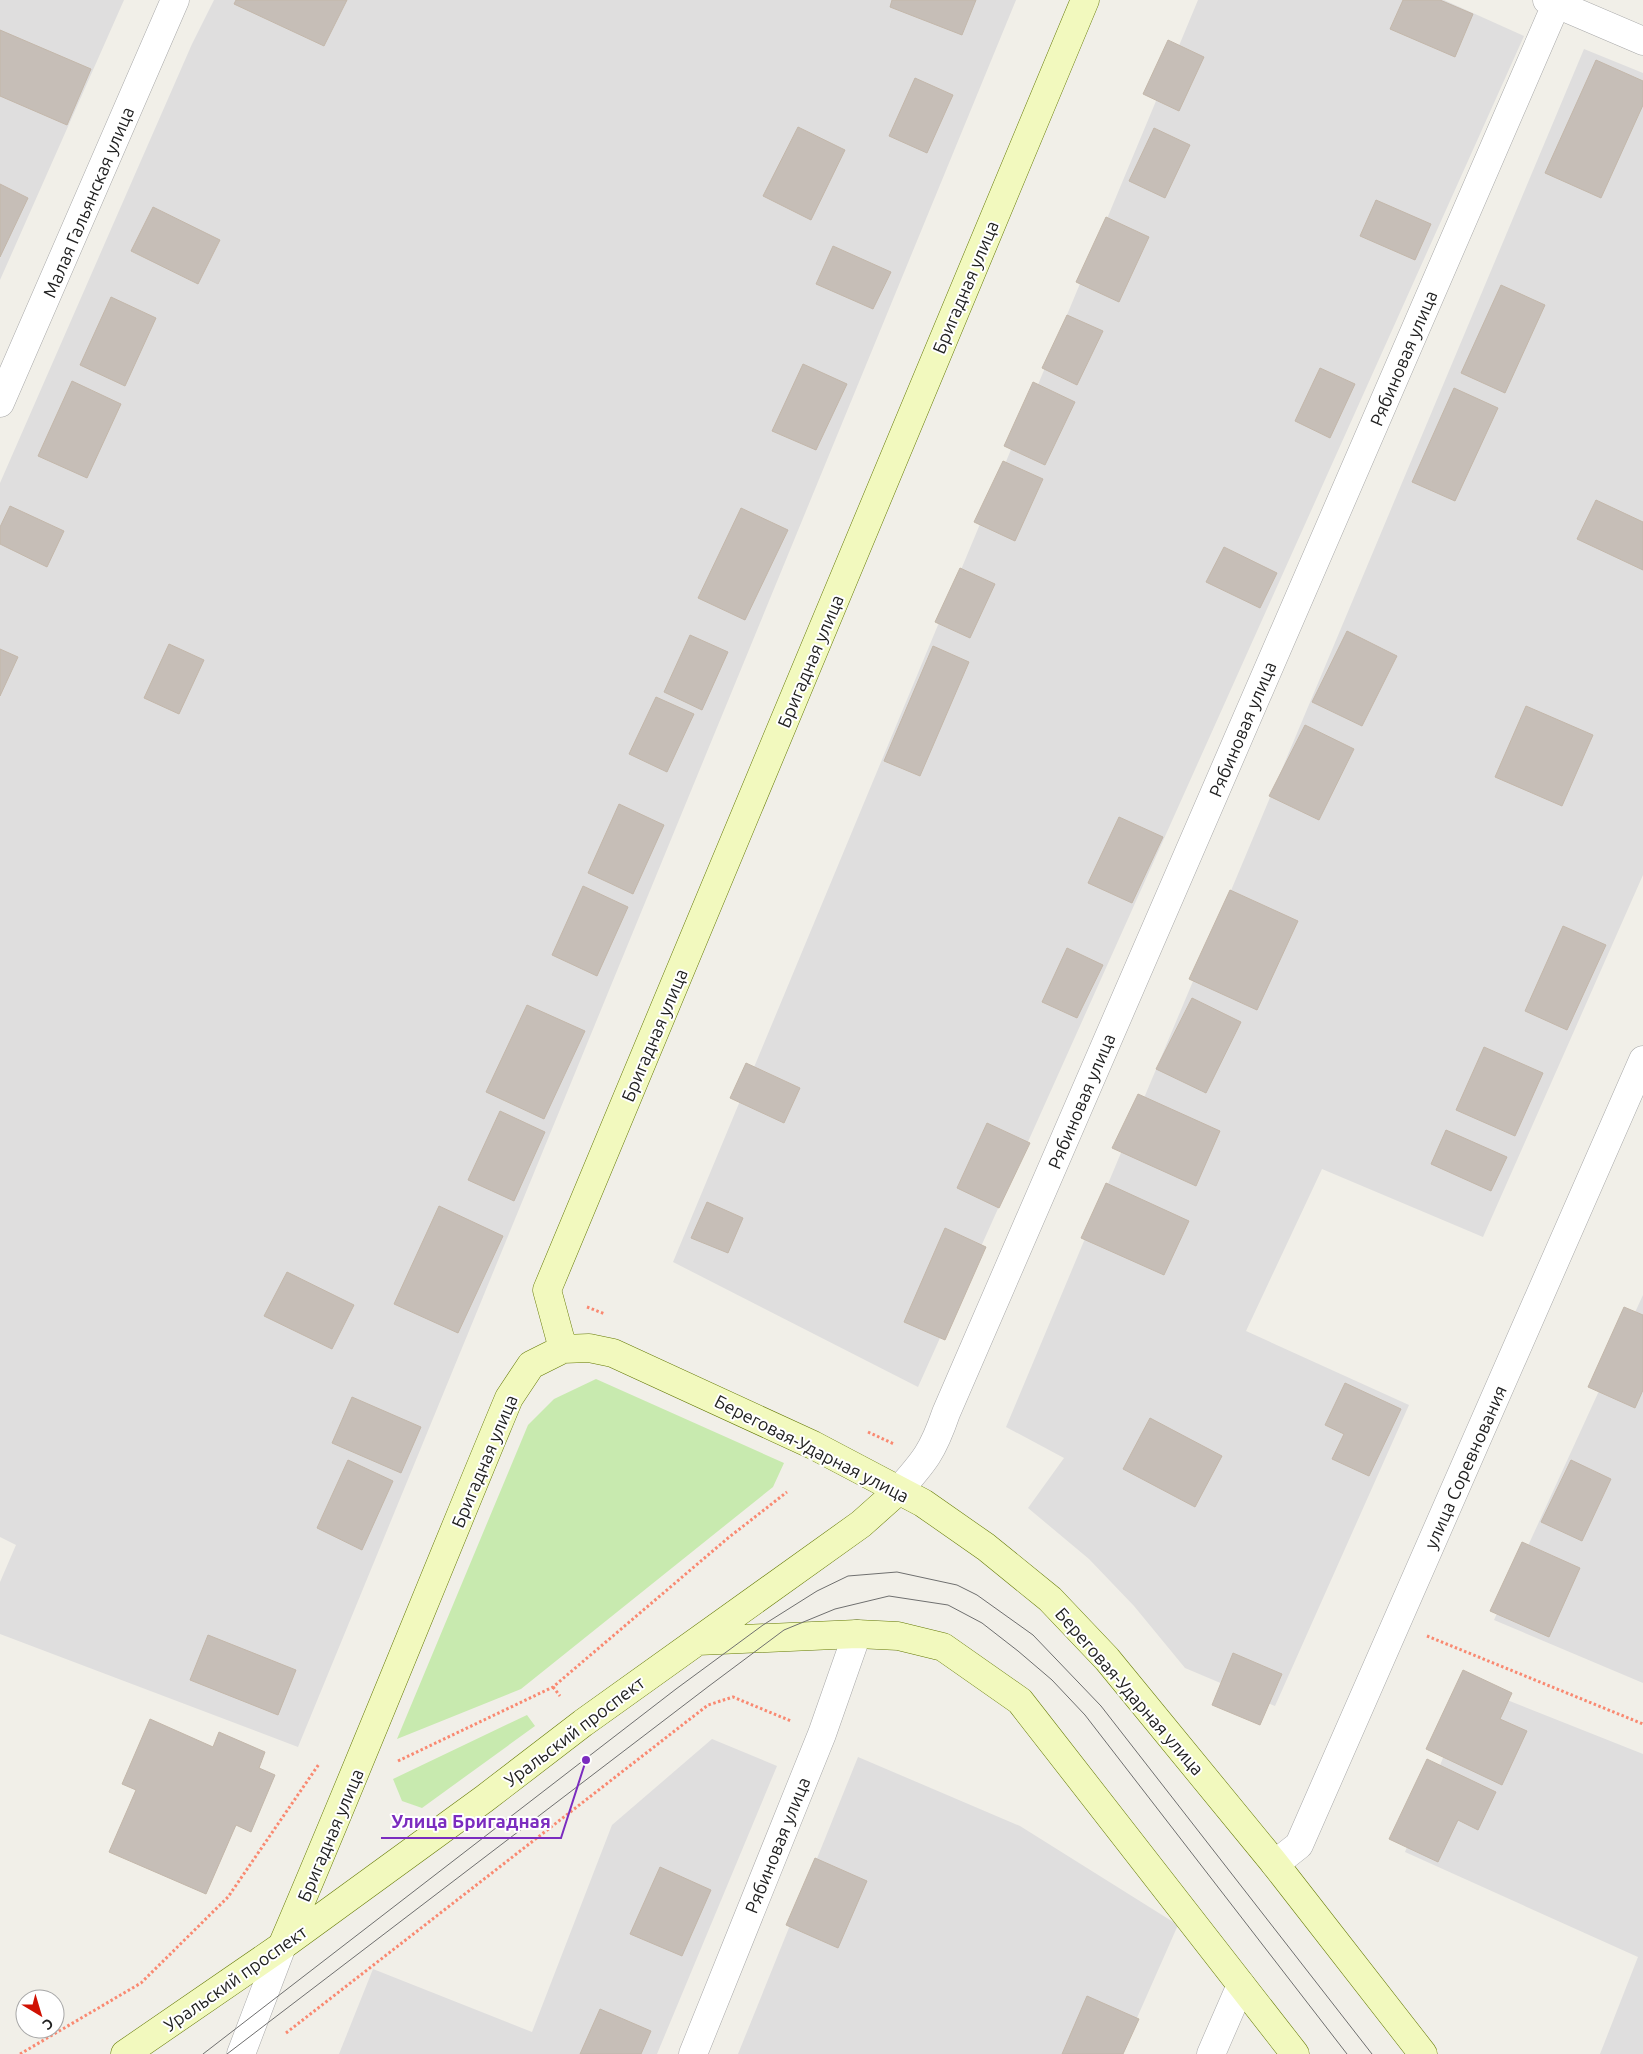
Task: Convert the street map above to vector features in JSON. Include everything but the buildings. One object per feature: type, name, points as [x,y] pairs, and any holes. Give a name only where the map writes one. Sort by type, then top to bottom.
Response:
[{"type":"main road","name":"Бригадная улица","points":[[282,1946],[364,1754],[412,1630],[509,1398],[531,1365],[563,1349],[547,1290],[1085,0]]},
{"type":"main road","name":"Береговая-Ударная улица","points":[[563,1349],[589,1348],[613,1353],[813,1445],[923,1503],[978,1542],[1050,1599],[1107,1659],[1275,1864],[1422,2054]]},
{"type":"main road","name":"Уральский проспект","points":[[125,2054],[282,1946],[861,1524],[898,1491]]},
{"type":"main road","points":[[698,1641],[857,1634],[898,1636],[943,1647],[1020,1701],[1295,2054]]},
{"type":"street","name":"Малая Гальянская улица","points":[[0,403],[175,0]]},
{"type":"street","points":[[1554,1],[1643,41]]},
{"type":"street","name":"Рябиновая улица","points":[[898,1491],[927,1459],[935,1445],[946,1413],[1554,1]]},
{"type":"street","name":"улица Соревнования","points":[[1275,1864],[1299,1845],[1643,1060]]},
{"type":"street","name":"Рябиновая улица","points":[[693,2054],[822,1734],[857,1634]]},
{"type":"street","name":"Бригадная улица","points":[[241,2054],[282,1946]]},
{"type":"street","points":[[1211,2054],[1241,1985]]},
{"type":"path","points":[[396,1762],[552,1687],[728,1538],[787,1492]]},
{"type":"path","points":[[1396,1623],[1643,1724]]},
{"type":"path","points":[[282,2036],[708,1704],[733,1697],[822,1734]]},
{"type":"path","points":[[20,2054],[141,1983],[228,1897],[324,1758]]},
{"type":"shaded area","points":[[0,0],[124,0],[0,280]]},
{"type":"shaded area","points":[[214,0],[1016,0],[298,1747],[0,1634],[0,1582],[16,1545],[0,1537],[0,483],[192,44]]},
{"type":"shaded area","points":[[1198,0],[1444,0],[1524,36],[918,1387],[673,1262]]},
{"type":"shaded area","points":[[1584,49],[1643,73],[1643,875],[1483,1237],[1322,1169],[1246,1331],[1409,1405],[1275,1706],[1185,1668],[1134,1606],[1089,1559],[1028,1508],[1064,1458],[1006,1427]]},
{"type":"shaded area","points":[[1643,1295],[1643,1683],[1494,1620]]},
{"type":"shaded area","points":[[1472,1686],[1643,1754],[1643,2054],[1600,2054],[1638,1957],[1405,1852]]},
{"type":"shaded area","points":[[712,1739],[777,1766],[657,2054],[339,2054],[373,1969],[532,2032],[612,1825]]},
{"type":"shaded area","points":[[858,1757],[1020,1826],[1178,1925],[1121,2054],[738,2054]]},
{"type":"green space","points":[[596,1379],[784,1463],[773,1487],[521,1689],[397,1739],[528,1425],[554,1399]]},
{"type":"green space","points":[[527,1715],[535,1726],[422,1808],[402,1801],[393,1779]]},
{"type":"tram line","points":[[203,2054],[676,1689],[763,1625],[817,1591],[848,1576],[897,1572],[957,1585],[977,1595],[1033,1635],[1101,1706],[1372,2054]]},
{"type":"tram line","points":[[227,2054],[784,1630],[835,1609],[889,1596],[948,1605],[982,1623],[1052,1680],[1085,1715],[1347,2054]]},
{"type":"place","name":"Улица Бригадная","points":[[586,1760]]}]
